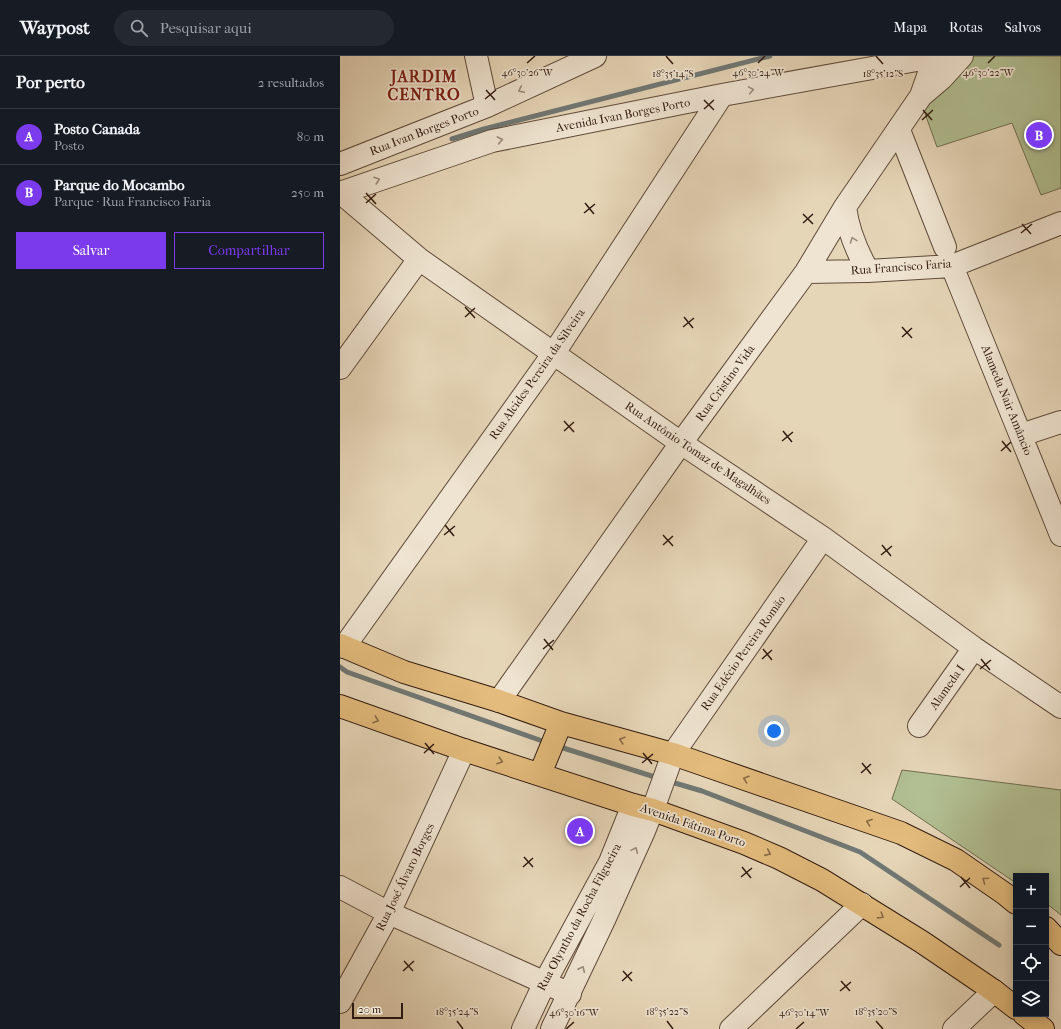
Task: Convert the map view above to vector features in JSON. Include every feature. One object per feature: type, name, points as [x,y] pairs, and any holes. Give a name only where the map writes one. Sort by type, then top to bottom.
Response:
[{"type":"main road","points":[[342,646],[404,672],[499,701],[558,729],[901,833],[956,860],[1013,901]]},
{"type":"main road","name":"Avenida Fátima Porto","points":[[340,706],[464,750],[543,767],[648,805],[779,858],[822,880],[862,904],[922,942],[1013,1006]]},
{"type":"main road","points":[[543,767],[558,729]]},
{"type":"main road","points":[[1049,931],[1061,944]]},
{"type":"main road","points":[[1028,1017],[1043,1029]]},
{"type":"street","points":[[476,56],[487,106]]},
{"type":"street","name":"Rua Ivan Borges Porto","points":[[340,164],[487,106],[595,56]]},
{"type":"street","name":"Rua Cristino Vida","points":[[499,701],[681,442],[806,272],[845,207],[921,96],[936,56]]},
{"type":"street","name":"Avenida Ivan Borges Porto","points":[[340,192],[492,141],[907,59],[936,56]]},
{"type":"street","points":[[921,96],[942,78],[962,56]]},
{"type":"street","name":"Rua Alcides Pereira da Silveira","points":[[342,646],[554,353],[722,95]]},
{"type":"street","name":"Alameda Nair Amâncio","points":[[898,130],[1061,535]]},
{"type":"street","name":"Rua Antônio Tomaz de Magalhães","points":[[340,192],[419,259],[681,442],[823,538],[974,648],[1061,707]]},
{"type":"street","points":[[845,207],[853,241],[868,271]]},
{"type":"street","name":"Rua Francisco Faria","points":[[806,272],[868,271],[949,256],[1061,223]]},
{"type":"street","points":[[340,368],[419,259]]},
{"type":"street","points":[[1022,435],[1061,422]]},
{"type":"street","name":"Rua Edécio Pereira Romão","points":[[648,805],[670,762],[823,538]]},
{"type":"street","name":"Alameda I","points":[[919,726],[974,648]]},
{"type":"street","name":"Rua José Álvaro Borges","points":[[340,1002],[389,913],[464,750]]},
{"type":"street","name":"Rua Olyntho da Rocha Filgueira","points":[[523,1029],[545,982],[610,862],[648,805]]},
{"type":"street","name":"Rua Olyntho da Rocha Filgueira","points":[[552,1029],[604,920],[648,805]]},
{"type":"street","points":[[340,887],[389,913],[570,994]]},
{"type":"street","points":[[731,1029],[862,904]]},
{"type":"street","points":[[954,1029],[994,991]]},
{"type":"green space","points":[[939,56],[1061,56],[1061,188],[1041,195],[1012,123],[937,147],[923,108]]},
{"type":"green space","points":[[902,770],[1061,790],[1061,915],[1049,905],[1049,873],[1013,873],[1013,881],[892,799]]},
{"type":"waterway","points":[[452,139],[484,129],[770,56]]},
{"type":"waterway","points":[[340,667],[347,672],[548,743]]},
{"type":"waterway","points":[[557,746],[658,778]]},
{"type":"waterway","points":[[668,781],[702,791],[860,852],[999,945]]},
{"type":"place","name":"Parque do Mocambo","points":[[1039,135]]},
{"type":"place","name":"Posto Canada","points":[[580,831]]},
{"type":"district","name":"JARDIM CENTRO","points":[[424,85]]}]
